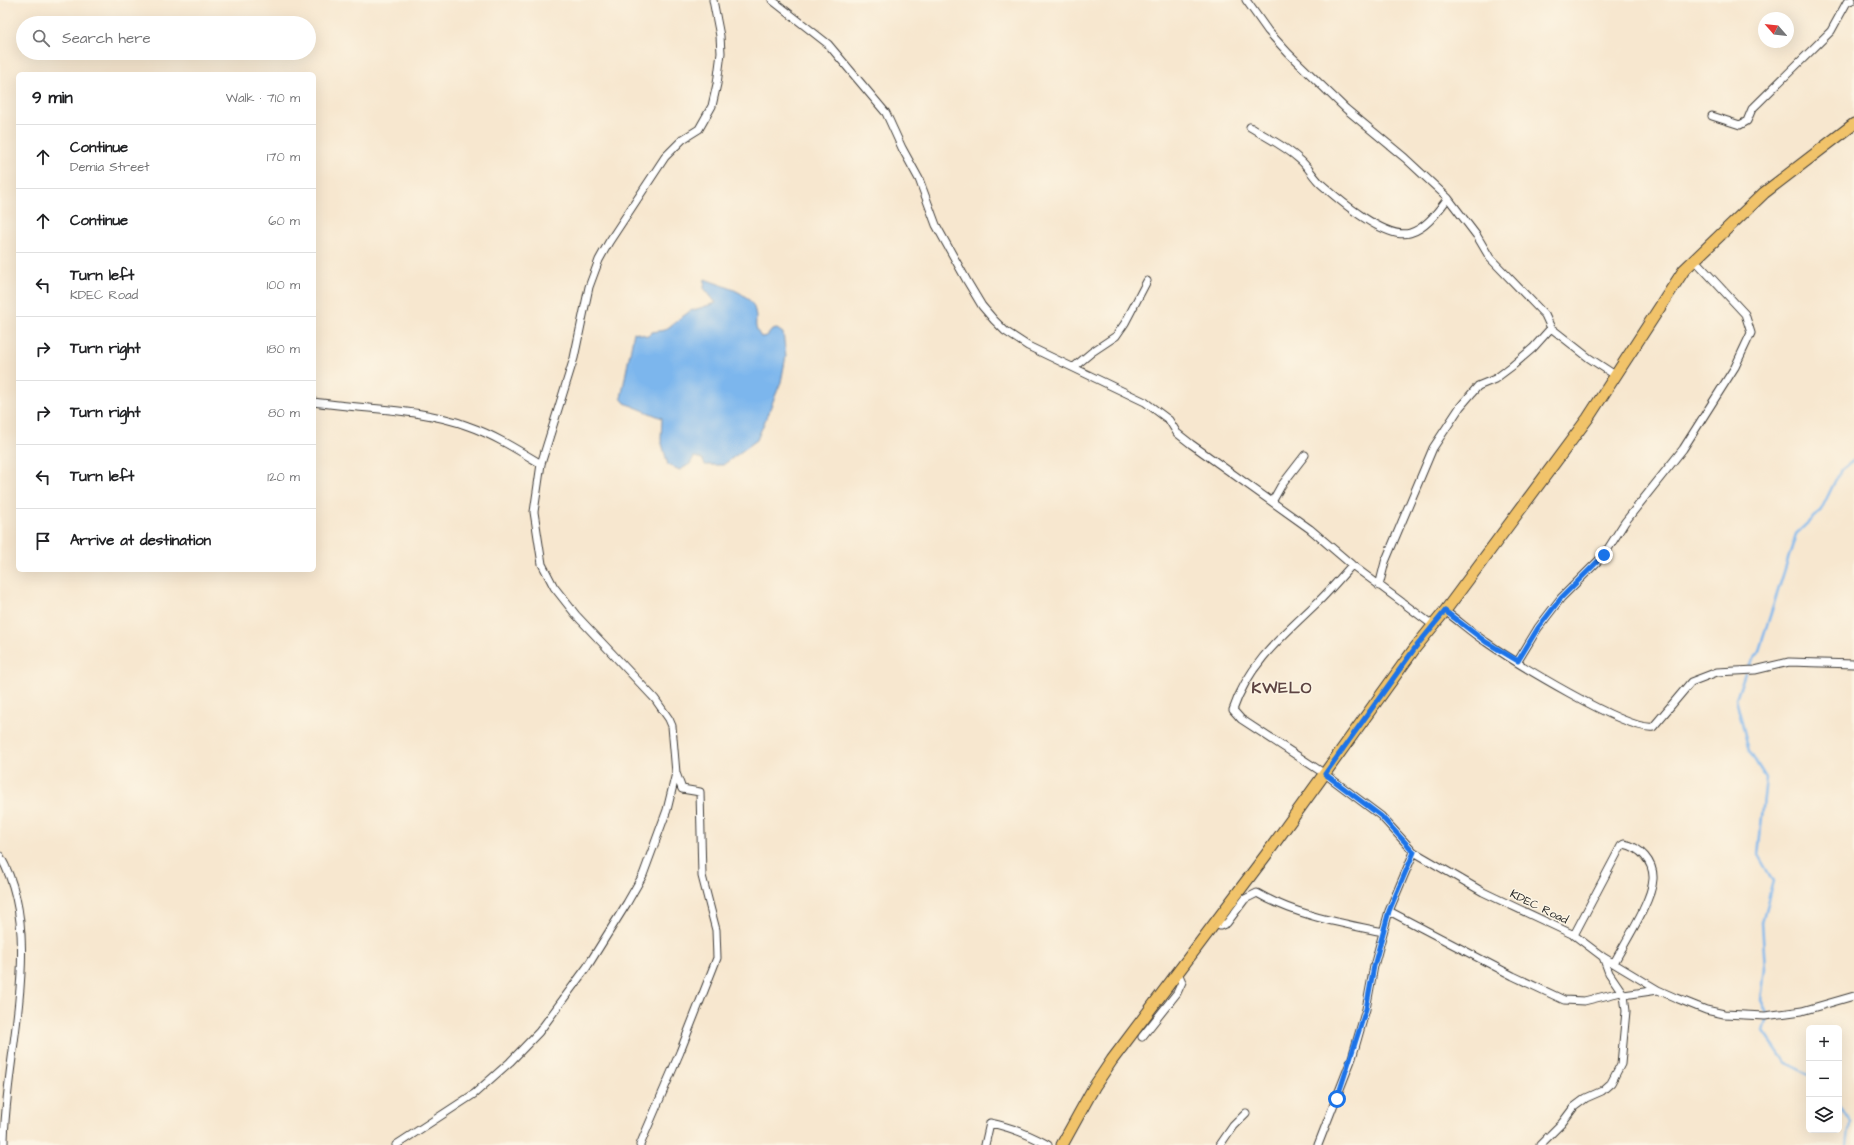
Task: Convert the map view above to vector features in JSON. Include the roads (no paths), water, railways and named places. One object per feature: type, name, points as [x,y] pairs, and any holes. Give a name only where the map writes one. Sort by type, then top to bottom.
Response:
[{"type":"main road","points":[[1062,1145],[1094,1087],[1112,1060],[1325,774],[1411,653],[1434,626],[1588,418],[1684,270],[1764,193],[1854,124]]},
{"type":"street","points":[[640,1145],[680,1052],[717,958],[716,930],[702,876],[700,792],[682,789],[676,773],[672,726],[669,719],[650,694],[576,615],[554,587],[542,564],[534,512],[541,464],[574,358],[589,287],[599,260],[609,242],[665,157],[683,139],[699,129],[712,106],[717,84],[721,53],[720,36],[713,0]]},
{"type":"street","points":[[772,0],[835,51],[886,113],[902,148],[919,179],[936,224],[982,306],[1005,331],[1028,346],[1145,402],[1169,420],[1177,433],[1190,444],[1310,529],[1352,565],[1434,626]]},
{"type":"street","points":[[1246,0],[1268,31],[1289,54],[1346,109],[1405,158],[1448,198],[1477,236],[1490,258],[1545,315],[1551,328],[1615,375]]},
{"type":"street","points":[[1712,116],[1740,125],[1747,121],[1752,109],[1831,31],[1847,2],[1852,0]]},
{"type":"street","points":[[1250,127],[1298,158],[1320,183],[1354,210],[1388,231],[1398,234],[1424,226],[1448,198]]},
{"type":"street","points":[[1518,661],[1538,628],[1561,598],[1604,555],[1625,522],[1683,449],[1735,367],[1751,333],[1745,314],[1694,259]]},
{"type":"street","points":[[1074,368],[1092,352],[1116,336],[1125,323],[1147,281]]},
{"type":"street","points":[[1379,586],[1385,562],[1430,454],[1460,407],[1478,386],[1495,379],[1511,367],[1533,348],[1551,328]]},
{"type":"street","points":[[316,402],[441,418],[467,425],[508,444],[541,464]]},
{"type":"street","points":[[1272,502],[1281,486],[1305,455]]},
{"type":"street","name":"KDEC Road","points":[[1352,565],[1322,598],[1273,643],[1239,692],[1233,710],[1241,719],[1325,774],[1381,816],[1414,852],[1483,892],[1574,935],[1603,958],[1614,963],[1658,990],[1706,1010],[1724,1014],[1765,1016],[1802,1010],[1854,996]]},
{"type":"street","points":[[1445,611],[1486,642],[1587,702],[1646,728],[1654,727],[1691,682],[1718,672],[1755,670],[1789,662],[1854,664]]},
{"type":"street","points":[[396,1145],[474,1094],[530,1042],[562,1002],[587,967],[643,874],[667,810],[676,773]]},
{"type":"street","points":[[1574,935],[1621,846],[1624,844],[1638,849],[1652,864],[1654,879],[1646,902],[1614,963]]},
{"type":"street","points":[[1320,1143],[1354,1051],[1366,1009],[1389,911],[1414,852]]},
{"type":"street","points":[[0,856],[13,882],[21,945],[21,978],[11,1057],[4,1145]]},
{"type":"street","points":[[1214,924],[1220,926],[1227,923],[1245,899],[1257,893],[1275,904],[1329,920],[1383,932]]},
{"type":"street","points":[[1389,911],[1513,976],[1564,1000],[1584,1001],[1623,993],[1658,990]]},
{"type":"street","points":[[1542,1144],[1562,1123],[1574,1107],[1586,1098],[1602,1091],[1611,1083],[1621,1064],[1626,1011],[1623,993],[1609,973],[1603,958]]},
{"type":"street","points":[[1142,1038],[1177,993],[1182,982],[1178,973]]},
{"type":"street","points":[[1220,1145],[1233,1126],[1246,1113]]},
{"type":"street","points":[[985,1145],[990,1123],[1012,1128],[1048,1145]]},
{"type":"water","points":[[705,279],[734,290],[748,299],[755,311],[758,333],[761,337],[767,336],[772,330],[777,329],[783,333],[786,356],[781,382],[757,440],[723,465],[705,465],[702,459],[694,457],[690,464],[680,470],[668,465],[661,440],[662,418],[625,403],[621,398],[634,332],[648,336],[652,332],[665,330],[690,311],[716,303],[704,288]]},
{"type":"waterway","points":[[1747,668],[1758,654],[1796,534],[1821,510],[1840,471],[1854,460]]},
{"type":"waterway","points":[[1745,673],[1736,699],[1749,751],[1766,778],[1758,855],[1773,881],[1762,922],[1765,969],[1761,1000],[1768,1016],[1764,1032],[1785,1062],[1806,1072]]},
{"type":"waterway","points":[[1842,1109],[1850,1122],[1847,1145]]},
{"type":"district","name":"KWELO","points":[[1282,688]]}]
